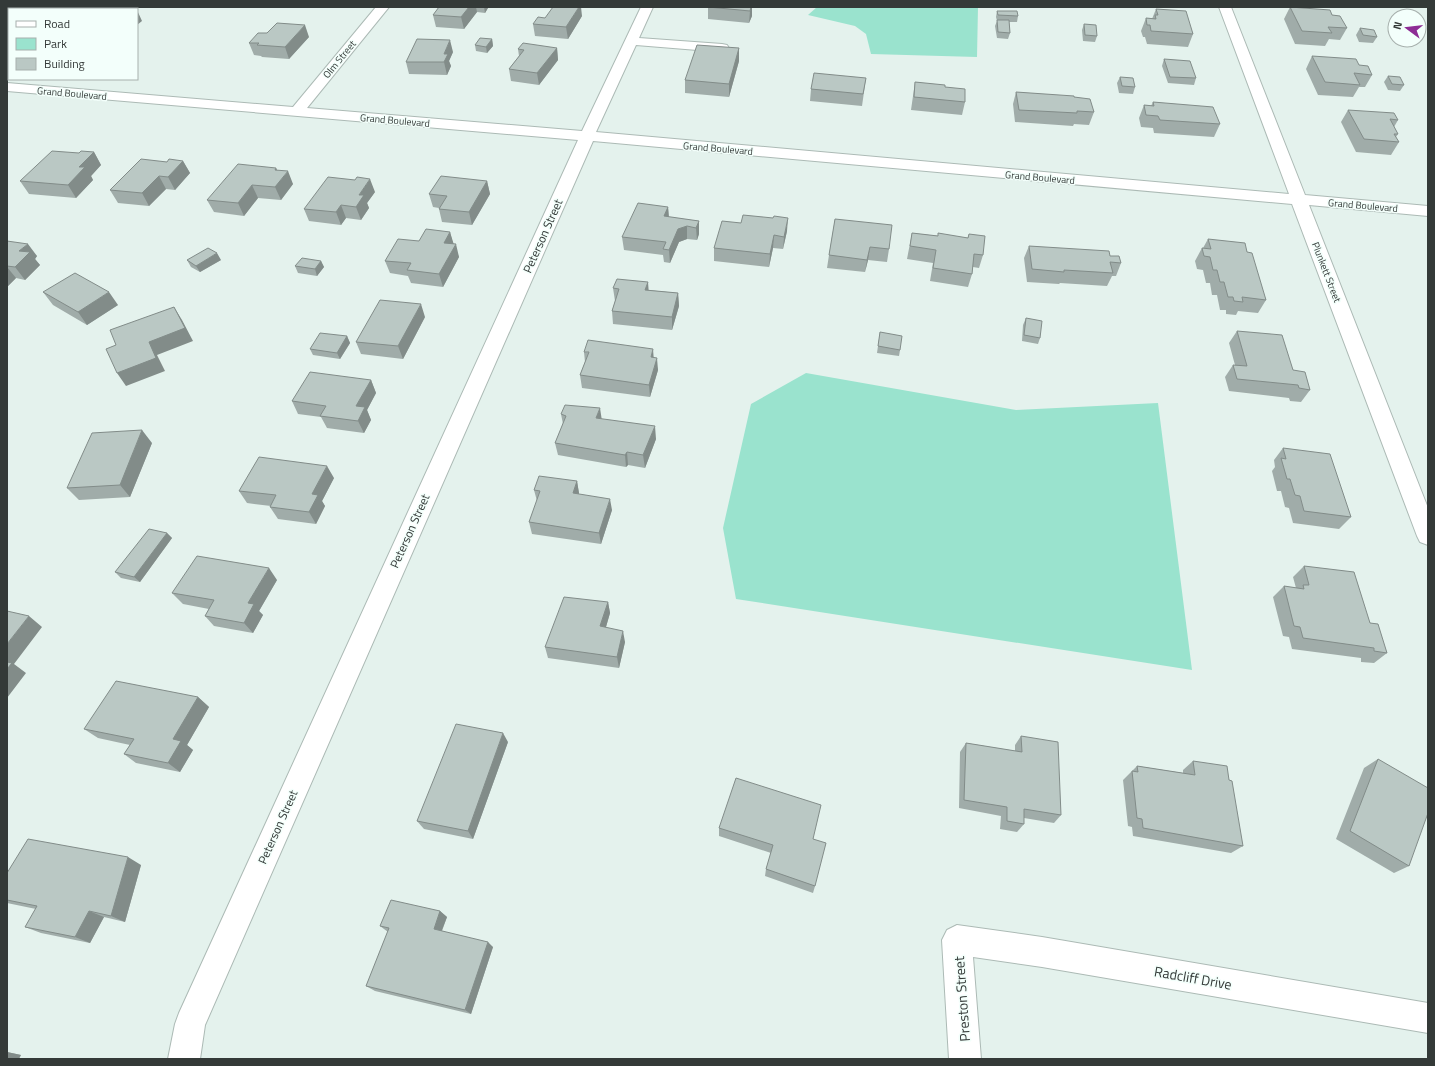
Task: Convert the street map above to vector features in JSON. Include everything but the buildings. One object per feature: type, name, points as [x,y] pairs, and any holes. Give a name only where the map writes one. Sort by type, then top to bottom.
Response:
[{"type":"street","name":"Olm Street","points":[[296,112],[382,7]]},
{"type":"street","name":"Peterson Street","points":[[184,1059],[190,1024],[587,137],[647,7]]},
{"type":"street","name":"Plunkett Street","points":[[1225,7],[1428,536]]},
{"type":"street","points":[[632,41],[722,48]]},
{"type":"street","name":"Grand Boulevard","points":[[7,87],[1428,211]]},
{"type":"street","name":"Radcliff Drive","points":[[957,940],[1050,954],[1428,1018]]},
{"type":"street","name":"Preston Street","points":[[957,940],[965,1059]]},
{"type":"green space","points":[[817,7],[978,7],[977,57],[871,54],[866,34],[855,26],[808,15]]},
{"type":"green space","points":[[806,373],[1016,410],[1158,403],[1192,670],[736,599],[723,528],[751,404]]}]
